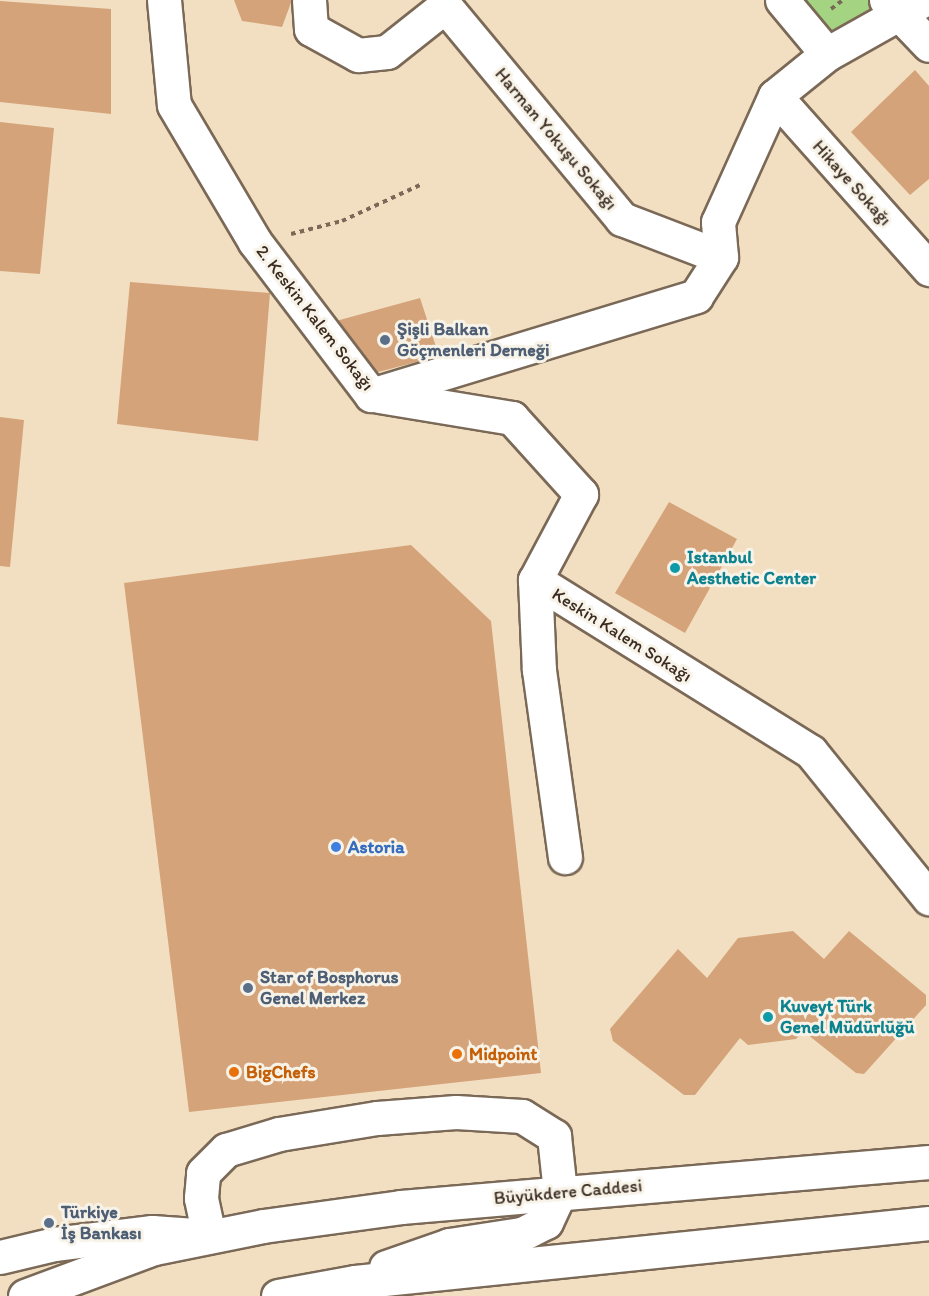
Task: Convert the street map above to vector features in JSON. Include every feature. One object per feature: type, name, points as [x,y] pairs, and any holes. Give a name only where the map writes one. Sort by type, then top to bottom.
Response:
[{"type":"street","name":"2. Keskin Kalem Sokağı","points":[[164,0],[174,105],[255,242],[371,395],[696,296],[721,257]]},
{"type":"street","name":"Harman Yokuşu Sokağı","points":[[309,0],[311,29],[358,55],[387,52],[445,6],[622,219],[721,257]]},
{"type":"street","points":[[782,0],[827,54]]},
{"type":"street","points":[[721,257],[718,222],[776,96],[827,54],[901,4],[929,45]]},
{"type":"street","name":"Hikaye Sokağı","points":[[776,96],[929,269]]},
{"type":"street","name":"Keskin Kalem Sokağı","points":[[371,395],[512,418],[581,494],[535,580],[811,752],[929,898]]},
{"type":"street","points":[[535,580],[539,670],[564,857]]},
{"type":"street","points":[[209,1236],[201,1198],[203,1173],[226,1150],[279,1134],[377,1118],[456,1112],[522,1116],[554,1136],[560,1192],[546,1222],[522,1234],[449,1245],[355,1282]]},
{"type":"street","name":"Büyükdere Caddesi","points":[[25,1296],[154,1248],[209,1236],[401,1207],[929,1162]]},
{"type":"street","points":[[278,1296],[355,1282],[929,1223]]},
{"type":"street","name":"Büyükdere Caddesi","points":[[0,1257],[54,1244],[152,1232],[209,1236]]},
{"type":"path","points":[[255,242],[342,221],[422,184]]},
{"type":"green space","points":[[782,0],[886,0],[827,54]]},
{"type":"building","points":[[234,0],[292,0],[282,27],[242,21]]},
{"type":"building","points":[[0,1],[111,9],[111,114],[0,102]]},
{"type":"building","points":[[915,70],[929,86],[929,179],[910,195],[851,132]]},
{"type":"building","points":[[0,122],[54,128],[40,274],[0,271]]},
{"type":"building","points":[[130,282],[270,293],[258,441],[117,424]]},
{"type":"building","name":"Şişli Balkan Göçmenleri Derneği","points":[[420,298],[439,356],[363,376],[325,324]]},
{"type":"building","points":[[0,417],[24,420],[10,567],[0,566]]},
{"type":"building","name":"Istanbul Aesthetic Center","points":[[669,502],[737,539],[685,633],[615,593]]},
{"type":"building","name":"Astoria","points":[[411,545],[491,621],[541,1073],[189,1112],[124,583]]},
{"type":"building","name":"Kuveyt Türk Genel Müdürlüğü","points":[[793,931],[824,959],[849,931],[926,995],[926,1005],[864,1074],[856,1073],[803,1031],[796,1039],[748,1045],[740,1038],[695,1095],[684,1095],[613,1041],[610,1029],[678,949],[707,978],[738,938]]},
{"type":"place","name":"Şişli Balkan Göçmenleri Derneği","points":[[385,340]]},
{"type":"place","name":"Istanbul Aesthetic Center","points":[[675,568]]},
{"type":"place","name":"Astoria","points":[[336,847]]},
{"type":"place","name":"Star of Bosphorus Genel Merkez","points":[[248,988]]},
{"type":"place","name":"Kuveyt Türk Genel Müdürlüğü","points":[[768,1017]]},
{"type":"place","name":"Midpoint","points":[[457,1054]]},
{"type":"place","name":"BigChefs","points":[[234,1072]]},
{"type":"place","name":"Türkiye İş Bankası","points":[[49,1223]]}]
